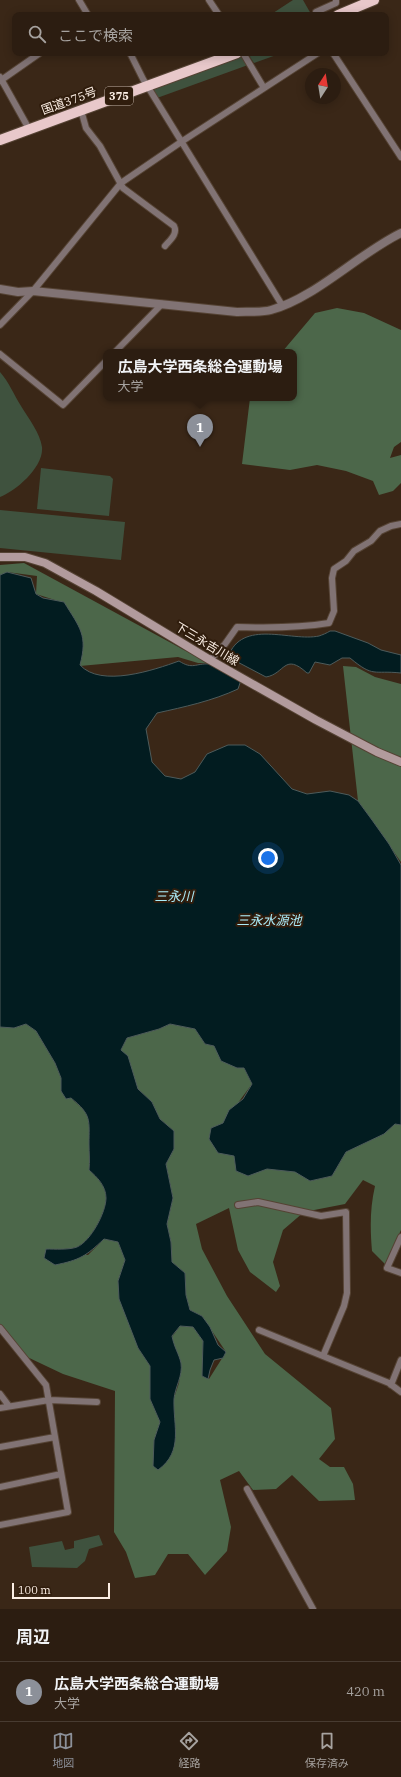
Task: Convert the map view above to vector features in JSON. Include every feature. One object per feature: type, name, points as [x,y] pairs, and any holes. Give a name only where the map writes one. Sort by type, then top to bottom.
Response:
[{"type":"highway","points":[[345,12],[374,0]]},
{"type":"highway","name":"国道375号","points":[[0,140],[229,56]]},
{"type":"main road","name":"下三永吉川線","points":[[0,557],[25,557],[45,563],[96,591],[210,660],[343,734],[401,762]]},
{"type":"street","points":[[79,0],[86,12]]},
{"type":"street","points":[[209,0],[217,12]]},
{"type":"street","points":[[316,12],[336,3],[336,0]]},
{"type":"street","points":[[30,129],[1,79],[36,56]]},
{"type":"street","points":[[132,56],[147,86],[282,305]]},
{"type":"street","points":[[245,56],[264,88]]},
{"type":"street","points":[[0,325],[33,291],[121,183],[313,56]]},
{"type":"street","points":[[335,56],[401,157]]},
{"type":"street","points":[[81,110],[86,128],[100,146],[123,188],[174,226],[176,230],[175,234],[165,246]]},
{"type":"street","points":[[0,289],[18,292],[33,291],[237,312],[270,310],[302,296],[401,229]]},
{"type":"street","points":[[385,241],[401,234]]},
{"type":"street","points":[[118,349],[162,304]]},
{"type":"street","points":[[0,354],[64,405],[103,364]]},
{"type":"street","points":[[210,660],[225,644],[237,627],[267,628],[314,626],[329,623],[334,611],[332,578],[334,569],[346,561],[354,551],[371,541],[380,531],[390,526],[401,524]]},
{"type":"street","points":[[238,1205],[258,1202],[270,1203],[320,1216],[346,1212],[347,1293],[344,1306],[323,1356]]},
{"type":"street","points":[[401,1237],[387,1268],[401,1273]]},
{"type":"street","points":[[0,1328],[46,1385],[68,1512],[0,1525]]},
{"type":"street","points":[[259,1330],[391,1385],[401,1392]]},
{"type":"street","points":[[391,1385],[401,1360]]},
{"type":"street","points":[[0,1394],[9,1406]]},
{"type":"street","points":[[0,1408],[49,1400],[97,1402]]},
{"type":"street","points":[[0,1447],[55,1437]]},
{"type":"street","points":[[0,1487],[61,1474]]},
{"type":"street","points":[[246,1489],[313,1609]]},
{"type":"green space","points":[[293,0],[303,0],[310,12],[275,12]]},
{"type":"green space","points":[[240,56],[244,58],[248,65],[157,98],[154,92],[155,87]]},
{"type":"green space","points":[[250,56],[274,56],[254,63]]},
{"type":"green space","points":[[337,308],[364,313],[401,330],[401,442],[394,447],[390,458],[401,455],[401,483],[393,491],[379,495],[373,481],[346,471],[317,465],[290,470],[242,464],[250,401],[297,401],[297,349],[285,349],[315,313]]},
{"type":"green space","points":[[0,372],[34,426],[42,447],[39,462],[34,470],[21,484],[0,497]]},
{"type":"green space","points":[[41,468],[110,476],[113,479],[109,516],[37,509]]},
{"type":"green space","points":[[0,510],[125,522],[121,560],[0,548]]},
{"type":"green space","points":[[24,563],[208,663],[198,663],[178,657],[80,666],[58,601],[36,594],[37,576],[7,572],[0,581],[0,565]]},
{"type":"green space","points":[[343,666],[356,667],[375,677],[401,684],[401,862],[358,801]]},
{"type":"green space","points":[[26,1024],[36,1031],[55,1063],[61,1078],[61,1091],[86,1112],[90,1130],[89,1170],[103,1186],[106,1194],[101,1218],[92,1233],[82,1244],[70,1249],[46,1249],[88,1255],[104,1239],[118,1242],[125,1260],[118,1281],[138,1348],[150,1366],[150,1399],[160,1422],[154,1440],[174,1398],[179,1383],[181,1364],[174,1348],[172,1337],[180,1326],[193,1327],[203,1341],[202,1376],[209,1379],[226,1352],[202,1316],[190,1310],[186,1295],[185,1273],[172,1262],[171,1242],[167,1224],[173,1198],[166,1164],[174,1149],[174,1131],[160,1119],[152,1102],[138,1089],[121,1050],[127,1038],[159,1029],[170,1024],[195,1029],[205,1044],[214,1046],[244,1068],[252,1084],[223,1123],[297,1167],[310,1181],[332,1176],[346,1152],[379,1136],[395,1124],[401,1125],[401,1230],[385,1264],[372,1251],[371,1218],[375,1186],[363,1180],[345,1204],[304,1212],[283,1230],[273,1262],[280,1286],[276,1292],[250,1272],[238,1250],[229,1208],[196,1224],[202,1249],[227,1296],[265,1354],[331,1408],[335,1439],[319,1459],[330,1467],[344,1467],[353,1484],[355,1500],[319,1501],[292,1475],[276,1489],[253,1490],[239,1471],[220,1480],[231,1527],[227,1551],[205,1575],[188,1554],[168,1554],[155,1575],[135,1578],[126,1552],[114,1532],[115,1391],[63,1374],[23,1355],[0,1333],[0,1025],[14,1028]]},
{"type":"green space","points":[[99,1535],[103,1545],[89,1549],[85,1561],[77,1568],[32,1567],[29,1547],[62,1541],[65,1550],[74,1548],[74,1541]]},
{"type":"water","name":"三永水源池","points":[[7,572],[31,578],[36,594],[43,598],[64,602],[78,625],[83,639],[80,665],[89,672],[114,676],[128,675],[156,669],[179,661],[191,666],[210,664],[221,668],[241,680],[238,689],[218,697],[157,713],[146,729],[152,762],[165,776],[181,779],[195,772],[207,754],[228,745],[245,745],[260,754],[292,789],[307,794],[330,791],[349,795],[358,801],[389,844],[401,865],[401,1125],[395,1124],[384,1134],[346,1152],[332,1176],[310,1181],[295,1172],[267,1169],[248,1176],[236,1171],[234,1156],[218,1153],[209,1139],[211,1128],[223,1123],[229,1110],[243,1099],[252,1084],[244,1068],[237,1068],[221,1061],[214,1046],[205,1044],[195,1029],[170,1024],[159,1029],[127,1038],[121,1050],[128,1056],[138,1089],[152,1102],[160,1119],[174,1131],[174,1149],[166,1164],[173,1198],[167,1224],[171,1242],[172,1262],[185,1273],[186,1295],[190,1310],[202,1316],[210,1327],[218,1345],[226,1352],[223,1358],[214,1360],[208,1379],[202,1376],[203,1341],[193,1327],[180,1326],[172,1336],[181,1363],[180,1377],[174,1399],[175,1438],[171,1455],[166,1463],[158,1470],[153,1466],[154,1440],[160,1422],[150,1399],[150,1366],[138,1348],[119,1299],[118,1281],[125,1260],[118,1242],[104,1239],[92,1250],[77,1259],[55,1265],[44,1258],[46,1249],[70,1249],[82,1244],[92,1233],[101,1218],[106,1194],[103,1186],[89,1170],[88,1118],[78,1104],[71,1098],[66,1099],[61,1091],[61,1078],[55,1063],[36,1031],[26,1024],[14,1028],[0,1027],[0,575]]},
{"type":"water","points":[[330,631],[335,631],[368,643],[381,650],[401,655],[401,673],[369,671],[350,658],[342,658],[330,665],[315,662],[309,673],[294,664],[289,664],[272,675],[266,677],[228,657],[235,645],[244,638],[268,634],[308,637],[319,636]]},
{"type":"place","name":"広島大学西条総合運動場","points":[[200,447]]},
{"type":"water label","name":"三永川","points":[[174,896]]}]
